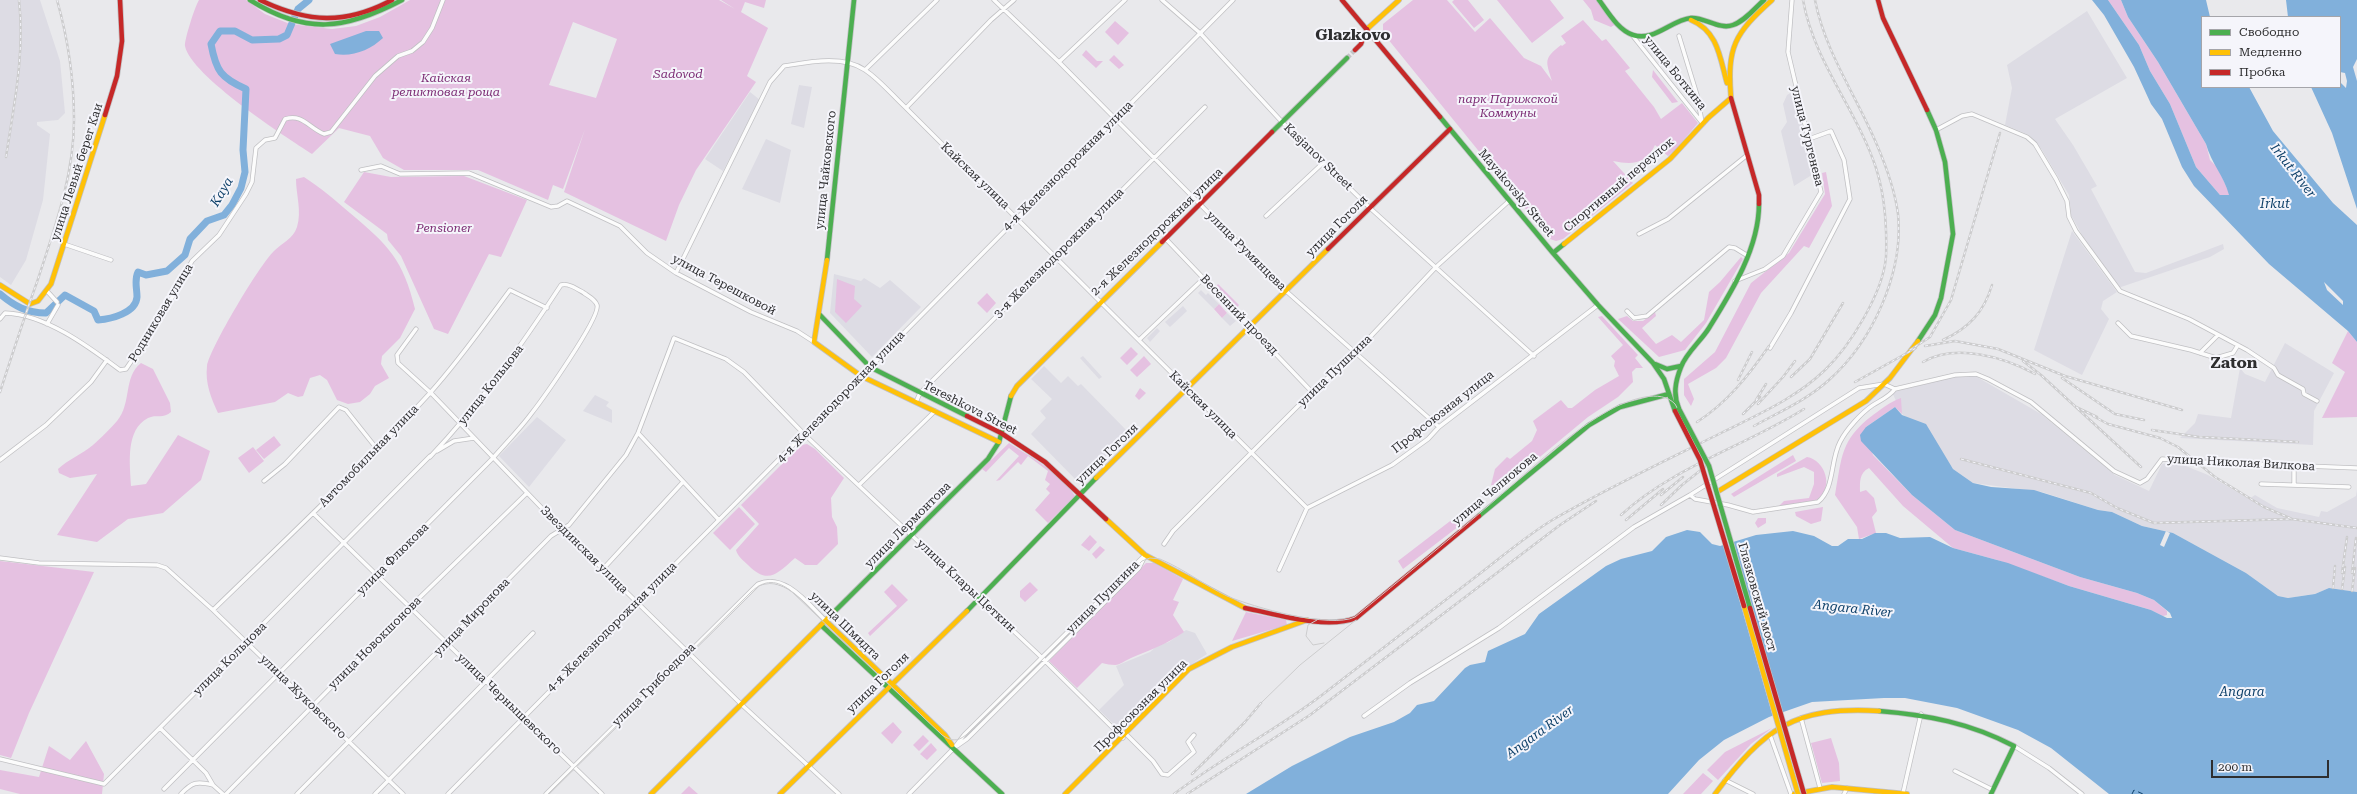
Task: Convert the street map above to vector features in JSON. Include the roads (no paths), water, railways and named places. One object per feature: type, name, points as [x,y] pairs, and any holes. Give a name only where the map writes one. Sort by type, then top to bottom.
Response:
[{"type":"main road","name":"улица Левый берег Каи","points":[[48,291],[117,76],[122,42],[120,0]]},
{"type":"main road","points":[[250,0],[271,14],[281,18],[305,24],[334,26],[358,21],[380,13],[402,0]]},
{"type":"main road","points":[[260,0],[283,11],[307,18],[325,19],[347,17],[392,0]]},
{"type":"main road","name":"улица Чайковского","points":[[814,342],[820,315],[854,0]]},
{"type":"main road","name":"Mayakovsky Street","points":[[1342,0],[1553,253],[1598,305],[1653,363],[1664,379],[1677,410]]},
{"type":"main road","points":[[1355,50],[1361,44],[1367,29],[1399,0]]},
{"type":"main road","points":[[1599,0],[1619,25],[1632,35],[1646,36],[1684,19],[1696,18],[1724,26],[1733,25],[1764,0]]},
{"type":"main road","points":[[1731,98],[1729,67],[1732,46],[1748,21],[1772,0]]},
{"type":"main road","points":[[1717,492],[1866,401],[1884,384],[1927,329],[1935,315],[1944,286],[1953,234],[1945,162],[1936,130],[1883,18],[1878,0]]},
{"type":"main road","points":[[1677,410],[1675,387],[1681,366],[1709,328],[1748,256],[1756,234],[1759,212],[1759,195],[1746,156],[1712,33],[1703,24],[1684,19]]},
{"type":"main road","name":"2-я Железнодорожная улица","points":[[1002,433],[1009,399],[1017,386],[1347,58]]},
{"type":"main road","name":"Спортивный переулок","points":[[1553,253],[1670,159],[1702,124],[1731,98]]},
{"type":"main road","name":"улица Гоголя","points":[[780,794],[978,599],[1080,494],[1450,129]]},
{"type":"main road","points":[[0,285],[30,304],[38,301],[48,291]]},
{"type":"main road","name":"Tereshkova Street","points":[[820,315],[870,367],[1002,433],[1045,462],[1145,555]]},
{"type":"main road","name":"Tereshkova Street","points":[[814,342],[861,376],[999,442]]},
{"type":"main road","points":[[1653,363],[1667,369],[1681,366]]},
{"type":"main road","points":[[1669,394],[1675,399]]},
{"type":"main road","name":"улица Челнокова","points":[[1307,620],[1332,623],[1346,622],[1356,618],[1536,467],[1589,425],[1620,406],[1669,394]]},
{"type":"main road","name":"Глазковский мост","points":[[1677,410],[1705,457],[1717,492],[1804,794]]},
{"type":"main road","name":"Глазковский мост","points":[[1677,410],[1700,460],[1707,480],[1798,794]]},
{"type":"main road","name":"улица Лермонтова","points":[[651,794],[988,459],[999,442],[1002,433]]},
{"type":"main road","points":[[1145,555],[1244,608],[1307,620]]},
{"type":"main road","name":"улица Шмидта","points":[[826,620],[945,735],[954,748]]},
{"type":"main road","name":"Профсоюзная улица","points":[[1065,794],[1125,736],[1189,669],[1204,659],[1234,645],[1307,620]]},
{"type":"main road","name":"улица Шмидта","points":[[821,625],[886,689],[942,740],[954,748],[1002,794]]},
{"type":"main road","points":[[1715,794],[1748,753],[1772,734],[1801,718],[1826,711],[1921,714],[1947,717],[1975,727],[2014,746],[1992,792]]},
{"type":"main road","points":[[1794,794],[1820,788],[1847,788],[1905,793]]},
{"type":"street","name":"Родниковая улица","points":[[107,360],[120,370],[128,367],[162,316],[192,261],[219,235],[252,182],[256,148],[265,140],[278,135],[285,119],[298,117],[324,134],[328,134],[375,76],[398,56],[412,51],[423,42],[432,28],[443,0]]},
{"type":"street","points":[[865,70],[937,0]]},
{"type":"street","name":"улица Румянцева","points":[[994,0],[1059,62],[1286,291],[1439,427]]},
{"type":"street","points":[[906,108],[1014,0]]},
{"type":"street","points":[[1059,62],[1125,0]]},
{"type":"street","name":"Kasjanov Street","points":[[1162,0],[1200,33],[1283,123],[1370,208],[1534,356]]},
{"type":"street","name":"4-я Железнодорожная улица","points":[[448,794],[636,602],[805,435],[1017,217],[1233,0]]},
{"type":"street","name":"улица Тургенева","points":[[1735,281],[1766,269],[1783,256],[1821,192],[1788,52],[1792,0]]},
{"type":"street","name":"улица Боткина","points":[[1632,35],[1702,124]]},
{"type":"street","points":[[1679,36],[1699,102],[1702,124]]},
{"type":"street","name":"Кайская улица","points":[[676,274],[770,82],[784,66],[813,62],[848,62],[865,70],[906,108],[1017,217],[1100,302],[1307,508]]},
{"type":"street","name":"3-я Железнодорожная улица","points":[[916,402],[920,393],[1205,107]]},
{"type":"street","points":[[1936,130],[1962,116],[1972,114],[2027,137],[2035,144],[2056,178],[2067,201],[2069,217],[2076,231],[2120,291],[2189,319],[2238,345],[2274,368],[2278,375],[2303,389],[2304,394],[2317,401]]},
{"type":"street","points":[[1770,348],[1791,313],[1850,199],[1844,160],[1831,131],[1809,139]]},
{"type":"street","points":[[1639,234],[1668,219],[1746,156]]},
{"type":"street","points":[[1266,216],[1324,162]]},
{"type":"street","name":"улица Терешковой","points":[[361,170],[381,166],[400,174],[469,174],[547,205],[556,207],[568,201],[620,226],[647,253],[676,274],[744,308],[797,331],[814,342]]},
{"type":"street","name":"улица Пушкина","points":[[1164,544],[1173,531],[1312,392],[1356,352],[1436,267],[1509,201]]},
{"type":"street","name":"Весенний проезд","points":[[1165,238],[1312,392]]},
{"type":"street","points":[[64,244],[111,260]]},
{"type":"street","points":[[1627,311],[1634,318],[1647,316],[1729,248],[1736,248],[1748,256]]},
{"type":"street","points":[[1139,340],[1204,278]]},
{"type":"street","name":"улица Кольцова","points":[[0,759],[104,784],[346,543],[461,424],[494,384],[561,285],[566,284],[594,300],[598,305],[597,310]]},
{"type":"street","name":"Автомобильная улица","points":[[213,610],[377,449],[430,393],[470,346],[510,290],[546,308]]},
{"type":"street","points":[[47,324],[57,304],[48,291]]},
{"type":"street","name":"Профсоюзная улица","points":[[1307,508],[1392,465],[1428,440],[1439,427],[1534,356],[1598,305]]},
{"type":"street","name":"улица Флюкова","points":[[164,789],[493,458],[531,415],[560,374],[597,310]]},
{"type":"street","points":[[0,319],[5,314],[11,314],[47,324],[107,360],[91,382],[46,425],[0,460]]},
{"type":"street","points":[[2118,323],[2131,336],[2221,358],[2233,353],[2238,345]]},
{"type":"street","name":"Звездинская улица","points":[[416,328],[397,355],[398,363],[461,424],[527,494],[636,602],[741,704],[839,794]]},
{"type":"street","points":[[2200,353],[2218,334]]},
{"type":"street","name":"улица Клары Цеткин","points":[[638,433],[674,338],[726,359],[744,372],[805,435],[978,599],[1153,761],[1162,774],[1168,775],[1194,752],[1188,742],[1194,735]]},
{"type":"street","name":"улица Николая Вилкова","points":[[1895,389],[1955,375],[1976,374],[2030,402],[2114,471],[2140,483],[2147,479],[2162,459],[2357,468]]},
{"type":"street","points":[[1364,716],[1410,683],[1499,628],[1634,527],[1690,495],[1859,388],[1884,384],[1895,389],[1891,395],[1872,406],[1843,438],[1836,454],[1828,490],[1818,502],[1753,512],[1728,505],[1695,499],[1690,495]]},
{"type":"street","points":[[264,481],[285,464],[339,407],[346,410],[377,449]]},
{"type":"street","points":[[859,485],[935,411]]},
{"type":"street","points":[[638,433],[719,520]]},
{"type":"street","name":"улица Миронова","points":[[297,794],[551,536],[569,525],[626,455],[638,433]]},
{"type":"street","name":"улица Кольцова","points":[[430,457],[454,441],[474,438]]},
{"type":"street","points":[[2294,466],[2294,485]]},
{"type":"street","points":[[603,569],[683,482]]},
{"type":"street","points":[[2261,484],[2349,487]]},
{"type":"street","name":"улица Новокшонова","points":[[225,794],[410,607],[527,494]]},
{"type":"street","points":[[1279,570],[1307,508]]},
{"type":"street","name":"улица Чернышевского","points":[[313,513],[378,574],[446,643],[602,794]]},
{"type":"street","name":"улица Пушкина","points":[[910,794],[954,748],[964,735],[1145,555]]},
{"type":"street","name":"улица Пушкина","points":[[954,748],[968,739],[1046,662],[1139,568],[1145,555]]},
{"type":"street","name":"улица Жуковского","points":[[0,558],[39,563],[157,565],[166,568],[279,672],[402,794]]},
{"type":"street","name":"улица Шмидта","points":[[766,581],[776,581],[787,586],[826,620]]},
{"type":"street","name":"улица Грибоедова","points":[[546,794],[748,592],[766,581]]},
{"type":"street","points":[[375,794],[533,633]]},
{"type":"street","points":[[1905,793],[1921,714]]},
{"type":"street","points":[[1801,718],[1820,788]]},
{"type":"street","points":[[160,728],[206,772],[213,785]]},
{"type":"street","points":[[1772,734],[1791,794]]},
{"type":"street","points":[[2014,746],[2050,768],[2082,794]]},
{"type":"street","points":[[1955,771],[1992,792]]},
{"type":"street","points":[[1725,780],[1752,794]]},
{"type":"street","points":[[181,794],[192,783],[197,781],[213,785],[225,794]]},
{"type":"street","points":[[1844,794],[1847,788]]},
{"type":"water","name":"Irkut","points":[[2092,0],[2108,0],[2139,45],[2150,71],[2170,104],[2196,167],[2220,195],[2229,195],[2206,144],[2158,62],[2128,17],[2121,0],[2206,0],[2210,16],[2201,16],[2201,88],[2250,88],[2273,131],[2333,203],[2357,225],[2357,342],[2348,331],[2269,264],[2194,186],[2182,167],[2162,119],[2151,104],[2134,67],[2104,15]],"holes":[[[2324,282],[2343,301],[2343,305],[2327,290]]]},
{"type":"water","points":[[2286,0],[2357,0],[2357,59],[2353,67],[2357,81],[2357,209],[2332,133],[2311,88],[2341,88],[2341,83],[2346,88],[2347,81],[2345,73],[2341,72],[2341,16],[2288,16]]},
{"type":"water","points":[[366,31],[379,31],[383,38],[373,46],[361,52],[342,55],[335,54],[330,44]]},
{"type":"water","points":[[1895,407],[1902,415],[1926,424],[1953,469],[1973,483],[1991,487],[2034,490],[2098,510],[2112,512],[2142,526],[2173,533],[2246,573],[2278,596],[2288,598],[2315,594],[2329,588],[2357,592],[2357,794],[2109,794],[2051,748],[2018,730],[1957,708],[1905,698],[1884,698],[1812,702],[1769,717],[1724,740],[1699,760],[1668,794],[1246,794],[1292,766],[1350,737],[1394,722],[1410,713],[1417,705],[1434,701],[1465,668],[1470,665],[1485,662],[1488,651],[1525,634],[1539,614],[1606,566],[1621,559],[1652,551],[1666,537],[1687,530],[1700,532],[1712,544],[1720,546],[1756,535],[1793,531],[1814,536],[1832,546],[1838,546],[1848,539],[1862,539],[1875,533],[1886,533],[1900,538],[1930,537],[1953,548],[2008,563],[2069,586],[2151,610],[2167,618],[2172,618],[2170,613],[2154,600],[2137,593],[2080,577],[1955,530],[1912,495],[1861,441],[1860,435],[1866,427]]},
{"type":"waterway","name":"Kaya","points":[[0,294],[21,308],[39,313],[46,313],[65,295],[94,311],[98,320],[116,317],[128,311],[136,303],[136,281],[138,272],[146,275],[167,271],[185,255],[190,239],[207,221],[224,215],[232,205],[241,188],[245,172],[243,150],[246,89],[225,77],[221,72],[215,61],[211,44],[220,31],[235,31],[252,40],[279,39],[287,35],[298,9],[309,0]]},
{"type":"tunnel","points":[[1347,58],[1355,50]]},
{"type":"tram line","points":[[548,794],[751,592],[766,583],[776,583],[791,591],[942,735],[948,739],[957,740],[966,735],[1142,561],[1150,558],[1160,559],[1177,567],[1227,596],[1272,611],[1310,619],[1343,620],[1355,617],[1582,427],[1613,408],[1636,399],[1653,396],[1669,399],[1675,404],[1707,463],[1803,794]]},
{"type":"tram line","points":[[1317,620],[1308,625],[1306,636],[1313,645],[1324,643]]},
{"type":"tram line","points":[[1261,703],[1300,665],[1356,620]]},
{"type":"railway","points":[[6,157],[20,59],[21,40],[19,0]]},
{"type":"railway","points":[[0,392],[56,223],[71,162],[74,120],[72,74],[57,0]]},
{"type":"railway","points":[[1174,794],[1210,768],[1267,733],[1322,695],[1544,525],[1617,485],[1763,412],[1802,389],[1835,360],[1864,318],[1879,286],[1884,271],[1886,257],[1886,223],[1882,190],[1876,168],[1858,126],[1816,44],[1803,0]]},
{"type":"railway","points":[[1754,426],[1812,394],[1845,364],[1859,346],[1882,305],[1896,259],[1899,237],[1898,214],[1890,179],[1869,127],[1842,74],[1826,38],[1815,0]]},
{"type":"railway","points":[[1910,350],[1930,337],[1951,300],[2000,133]]},
{"type":"railway","points":[[1943,340],[1960,330],[1974,318],[1985,303],[1992,285]]},
{"type":"railway","points":[[1791,377],[1810,359],[1843,303]]},
{"type":"railway","points":[[1925,346],[1955,341],[1998,349],[2065,376],[2182,410]]},
{"type":"railway","points":[[1697,422],[1718,406],[1737,388],[1769,346]]},
{"type":"railway","points":[[1855,382],[1916,348]]},
{"type":"railway","points":[[1738,380],[1752,352]]},
{"type":"railway","points":[[1923,362],[1936,356],[1950,353],[1980,354],[2009,362],[2035,374]]},
{"type":"railway","points":[[1758,404],[1783,377],[1795,361]]},
{"type":"railway","points":[[2023,361],[2041,375],[2141,467]]},
{"type":"railway","points":[[2062,378],[2115,414],[2144,420]]},
{"type":"railway","points":[[1756,400],[1766,384]]},
{"type":"railway","points":[[1743,414],[1760,397]]},
{"type":"railway","points":[[2076,407],[2097,417]]},
{"type":"railway","points":[[1621,515],[1641,498],[1663,483],[1804,409]]},
{"type":"railway","points":[[2093,416],[2108,424],[2160,438],[2178,447],[2215,477],[2264,507],[2292,519],[2357,528]]},
{"type":"railway","points":[[2152,430],[2199,437],[2298,442]]},
{"type":"railway","points":[[1961,459],[2091,493],[2117,508],[2154,523],[2292,519]]},
{"type":"railway","points":[[1661,505],[1682,485],[1706,466]]},
{"type":"railway","points":[[1661,495],[1683,477]]},
{"type":"railway","points":[[1626,520],[1663,489]]},
{"type":"railway","points":[[1187,794],[1310,715],[1560,525],[1596,501]]},
{"type":"railway","points":[[2342,573],[2347,537]]},
{"type":"railway","points":[[2352,573],[2356,538]]},
{"type":"railway","points":[[2333,588],[2335,566]]},
{"type":"railway","points":[[2342,589],[2345,567]]},
{"type":"railway","points":[[2352,591],[2355,568]]},
{"type":"railway","points":[[1192,774],[1245,722],[1261,703]]},
{"type":"district","name":"Glazkovo","points":[[1353,35]]},
{"type":"district","name":"Zaton","points":[[2234,363]]},
{"type":"park label","name":"Sadovod","points":[[678,74]]},
{"type":"park label","name":"Кайская реликтовая роща","points":[[446,85]]},
{"type":"park label","name":"парк Парижской Коммуны","points":[[1508,106]]},
{"type":"park label","name":"Pensioner","points":[[444,228]]},
{"type":"water label","name":"Irkut River","points":[[2293,171]]},
{"type":"water label","name":"Angara River","points":[[1853,609]]},
{"type":"water label","name":"Angara","points":[[2242,692]]},
{"type":"water label","name":"Angara River","points":[[1540,732]]}]
